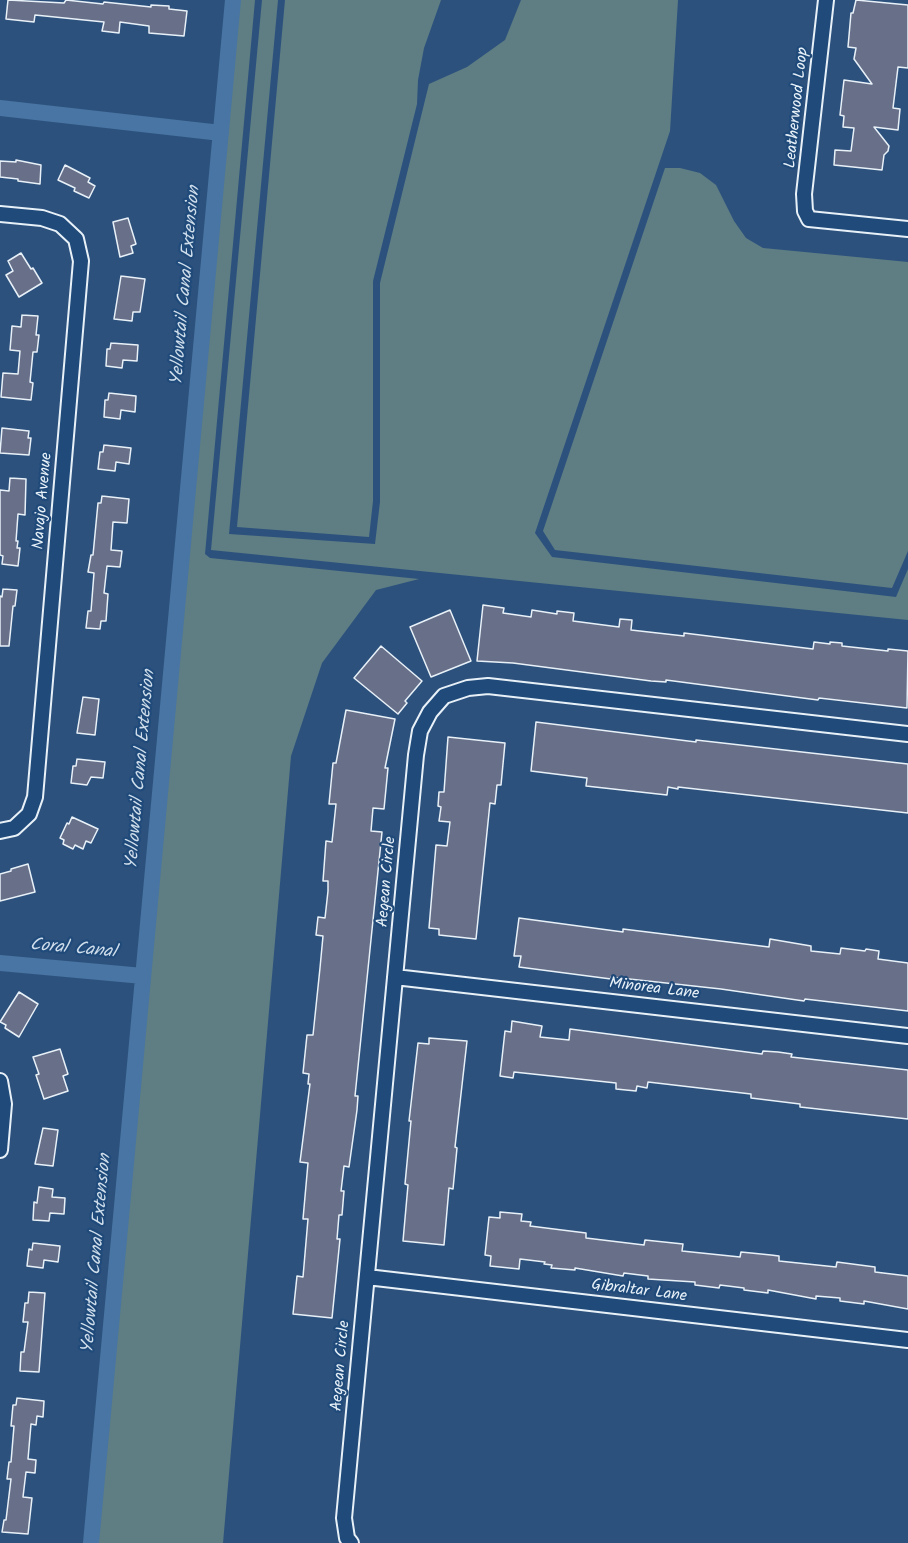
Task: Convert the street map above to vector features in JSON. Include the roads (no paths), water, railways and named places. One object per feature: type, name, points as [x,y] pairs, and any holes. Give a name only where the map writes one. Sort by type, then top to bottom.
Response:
[{"type":"street","name":"Leatherwood Loop","points":[[826,0],[804,194],[805,211],[809,219],[908,229]]},
{"type":"street","name":"Navajo Avenue","points":[[0,214],[42,218],[60,224],[76,240],[81,261],[35,797],[29,814],[14,828],[0,831]]},
{"type":"street","name":"Aegean Circle","points":[[351,1543],[347,1538],[344,1518],[415,766],[420,730],[430,712],[444,696],[468,688],[488,686],[908,734]]},
{"type":"street","name":"Minorea Lane","points":[[395,977],[908,1036]]},
{"type":"street","points":[[0,1081],[4,1104],[0,1150]]},
{"type":"street","name":"Gibraltar Lane","points":[[367,1277],[908,1340]]},
{"type":"waterway","name":"Yellowtail Canal Extension","points":[[91,1543],[233,0]]},
{"type":"waterway","points":[[0,108],[221,133]]},
{"type":"waterway","name":"Coral Canal","points":[[0,963],[143,976]]}]
